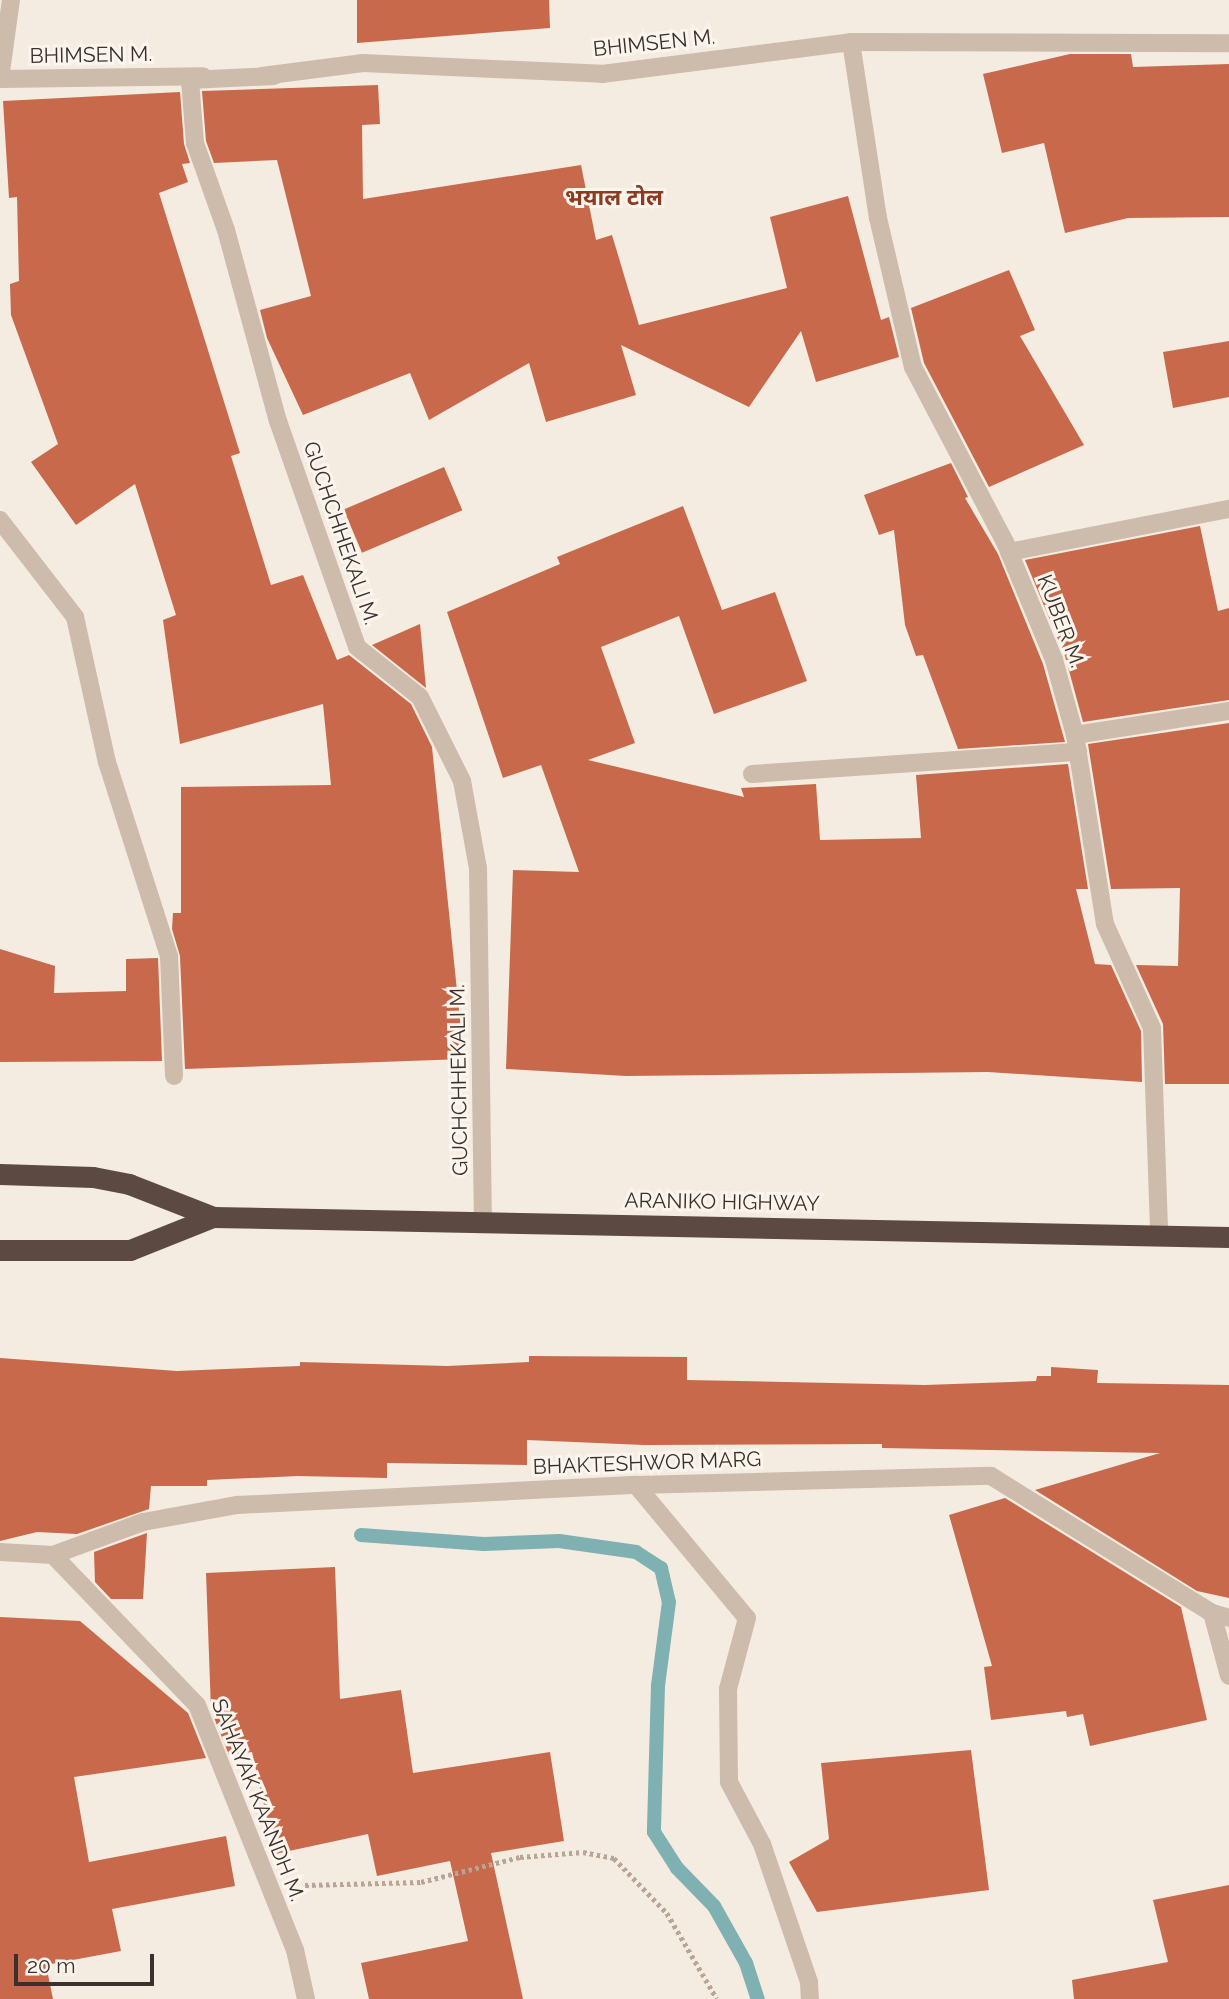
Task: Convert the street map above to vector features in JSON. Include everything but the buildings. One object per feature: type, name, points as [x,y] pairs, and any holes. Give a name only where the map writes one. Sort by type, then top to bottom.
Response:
[{"type":"highway","name":"ARANIKO HIGHWAY","points":[[0,1174],[93,1177],[129,1184],[213,1217],[1159,1233],[1229,1237]]},
{"type":"highway","name":"ARANIKO HIGHWAY","points":[[0,1250],[130,1250],[213,1217]]},
{"type":"street","points":[[0,79],[11,0]]},
{"type":"street","name":"BHIMSEN M.","points":[[0,79],[274,75],[363,63],[602,74],[851,42],[1229,43]]},
{"type":"street","name":"KUBER M.","points":[[851,42],[878,218],[913,367],[1009,552],[1054,660],[1077,744],[1105,924],[1153,1028],[1159,1233]]},
{"type":"street","name":"GUCHCHHEKALI M.","points":[[274,75],[190,80],[195,143],[226,230],[278,421],[356,647],[420,696],[462,782],[478,868],[483,1223]]},
{"type":"street","points":[[1009,552],[1229,509]]},
{"type":"street","points":[[0,520],[75,617],[107,762],[169,956],[174,1076]]},
{"type":"street","points":[[752,774],[1077,744],[1229,711]]},
{"type":"street","name":"BHAKTESHWOR MARG","points":[[53,1556],[143,1522],[237,1505],[636,1485],[991,1476],[1220,1615]]},
{"type":"street","points":[[636,1485],[747,1618],[728,1689],[729,1782],[762,1844],[809,1982],[810,1999]]},
{"type":"street","points":[[0,1552],[53,1556]]},
{"type":"street","name":"SAHAYAK KAANDH M.","points":[[53,1556],[197,1705],[295,1950],[306,1999]]},
{"type":"street","points":[[1220,1615],[1229,1676]]},
{"type":"path","points":[[270,1888],[342,1881],[421,1882],[520,1857],[583,1852],[614,1858],[667,1913],[717,1999]]},
{"type":"waterway","points":[[361,1535],[484,1544],[559,1541],[636,1552],[661,1568],[669,1602],[658,1685],[654,1832],[677,1868],[714,1906],[746,1963],[758,1999]]},
{"type":"district","name":"भयाल टोल","points":[[614,197]]}]
